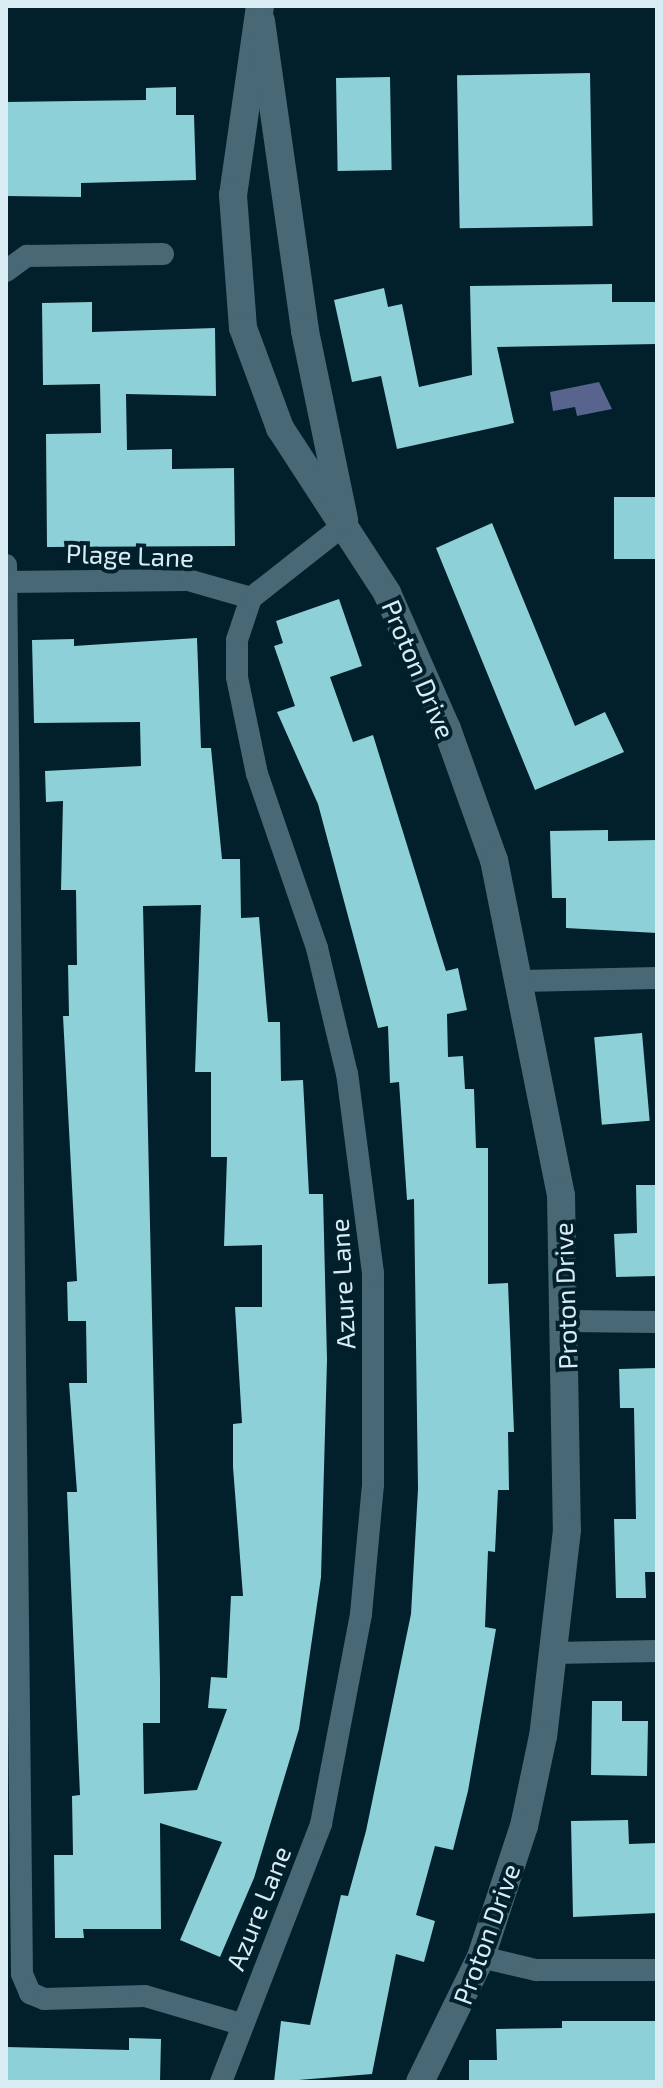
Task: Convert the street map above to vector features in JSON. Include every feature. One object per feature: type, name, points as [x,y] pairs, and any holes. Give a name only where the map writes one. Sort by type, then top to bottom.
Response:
[{"type":"street","name":"Proton Drive","points":[[260,12],[305,331],[345,524]]},
{"type":"street","name":"Proton Drive","points":[[260,12],[233,195],[243,328],[280,428],[387,593],[447,729],[494,860],[522,981],[561,1195],[568,1321],[567,1530],[554,1653],[524,1826],[481,1957],[420,2082]]},
{"type":"street","points":[[6,271],[27,256],[163,254]]},
{"type":"street","points":[[251,598],[345,524]]},
{"type":"street","points":[[6,565],[22,1974],[30,1993],[44,1999],[145,1996],[241,2024]]},
{"type":"street","name":"Plage Lane","points":[[6,582],[188,580],[251,598]]},
{"type":"street","name":"Azure Lane","points":[[221,2082],[321,1824],[361,1614],[373,1485],[373,1273],[363,1181],[317,948],[244,725],[237,640],[251,598]]},
{"type":"street","points":[[522,981],[657,978]]},
{"type":"street","points":[[568,1321],[657,1322]]},
{"type":"street","points":[[554,1653],[657,1651]]},
{"type":"street","points":[[481,1957],[536,1970],[657,1970]]},
{"type":"water","points":[[599,382],[612,409],[577,416],[575,407],[553,411],[550,392]]},
{"type":"building","points":[[590,73],[593,226],[460,228],[457,75]]},
{"type":"building","points":[[390,77],[392,170],[338,171],[336,78]]},
{"type":"building","points":[[176,87],[176,115],[194,115],[196,180],[81,183],[81,197],[6,196],[6,102],[146,100],[146,88]]},
{"type":"building","points":[[612,284],[612,302],[657,302],[657,344],[497,347],[514,423],[397,449],[381,376],[352,382],[334,300],[384,288],[388,307],[402,304],[419,387],[472,375],[470,286]]},
{"type":"building","points":[[92,302],[92,332],[215,328],[216,396],[126,394],[127,450],[172,449],[172,469],[234,468],[235,546],[47,547],[46,434],[101,433],[100,384],[43,385],[42,303]]},
{"type":"building","points":[[614,497],[657,497],[657,559],[614,559]]},
{"type":"building","points":[[492,523],[575,726],[605,712],[624,752],[535,790],[436,548]]},
{"type":"building","points":[[339,599],[362,666],[330,677],[353,742],[373,735],[446,971],[458,968],[467,1010],[447,1014],[448,1057],[463,1056],[465,1089],[474,1089],[476,1148],[488,1148],[488,1284],[508,1283],[514,1432],[508,1432],[509,1490],[498,1490],[495,1552],[488,1551],[485,1627],[496,1629],[468,1791],[453,1850],[435,1846],[416,1915],[435,1921],[424,1962],[396,1954],[372,2074],[274,2082],[281,2021],[310,2025],[341,1895],[348,1896],[366,1831],[411,1614],[418,1489],[414,1199],[407,1200],[399,1082],[390,1083],[388,1026],[378,1028],[318,804],[277,712],[295,706],[274,646],[283,643],[276,621]]},
{"type":"building","points":[[197,638],[201,748],[211,748],[222,859],[240,859],[241,918],[259,917],[268,1022],[280,1022],[281,1081],[303,1080],[309,1194],[323,1194],[327,1360],[321,1577],[299,1729],[254,1878],[220,1957],[180,1940],[222,1842],[160,1823],[161,1929],[83,1929],[84,1938],[55,1938],[54,1855],[73,1855],[72,1796],[80,1795],[67,1492],[77,1492],[69,1383],[87,1383],[86,1321],[68,1321],[67,1282],[77,1281],[63,1016],[69,1016],[68,965],[77,965],[76,890],[61,890],[63,801],[46,802],[45,771],[141,766],[140,722],[34,723],[32,640],[74,639],[74,646]],"holes":[[[201,905],[195,1072],[211,1072],[211,1157],[227,1157],[224,1246],[262,1245],[262,1307],[235,1307],[242,1423],[233,1424],[233,1467],[243,1596],[231,1596],[227,1678],[211,1677],[208,1708],[227,1709],[197,1790],[144,1794],[143,1723],[160,1723],[160,1678],[143,906]]]},
{"type":"building","points":[[608,830],[608,841],[657,840],[657,933],[566,928],[566,898],[552,898],[550,831]]},
{"type":"building","points":[[642,1033],[650,1121],[602,1125],[594,1037]]},
{"type":"building","points":[[636,1185],[657,1185],[657,1276],[616,1277],[614,1234],[637,1233]]},
{"type":"building","points":[[657,1368],[657,1572],[645,1572],[646,1598],[616,1598],[614,1519],[636,1519],[634,1408],[620,1408],[619,1369]]},
{"type":"building","points":[[592,1701],[622,1701],[622,1721],[648,1721],[647,1776],[591,1775]]},
{"type":"building","points":[[628,1820],[629,1844],[657,1843],[657,1913],[573,1917],[571,1821]]},
{"type":"building","points":[[562,2021],[657,2021],[657,2082],[469,2082],[469,2060],[497,2060],[496,2029],[562,2028]]},
{"type":"building","points":[[129,2038],[161,2039],[160,2082],[6,2082],[6,2047],[129,2050]]}]
